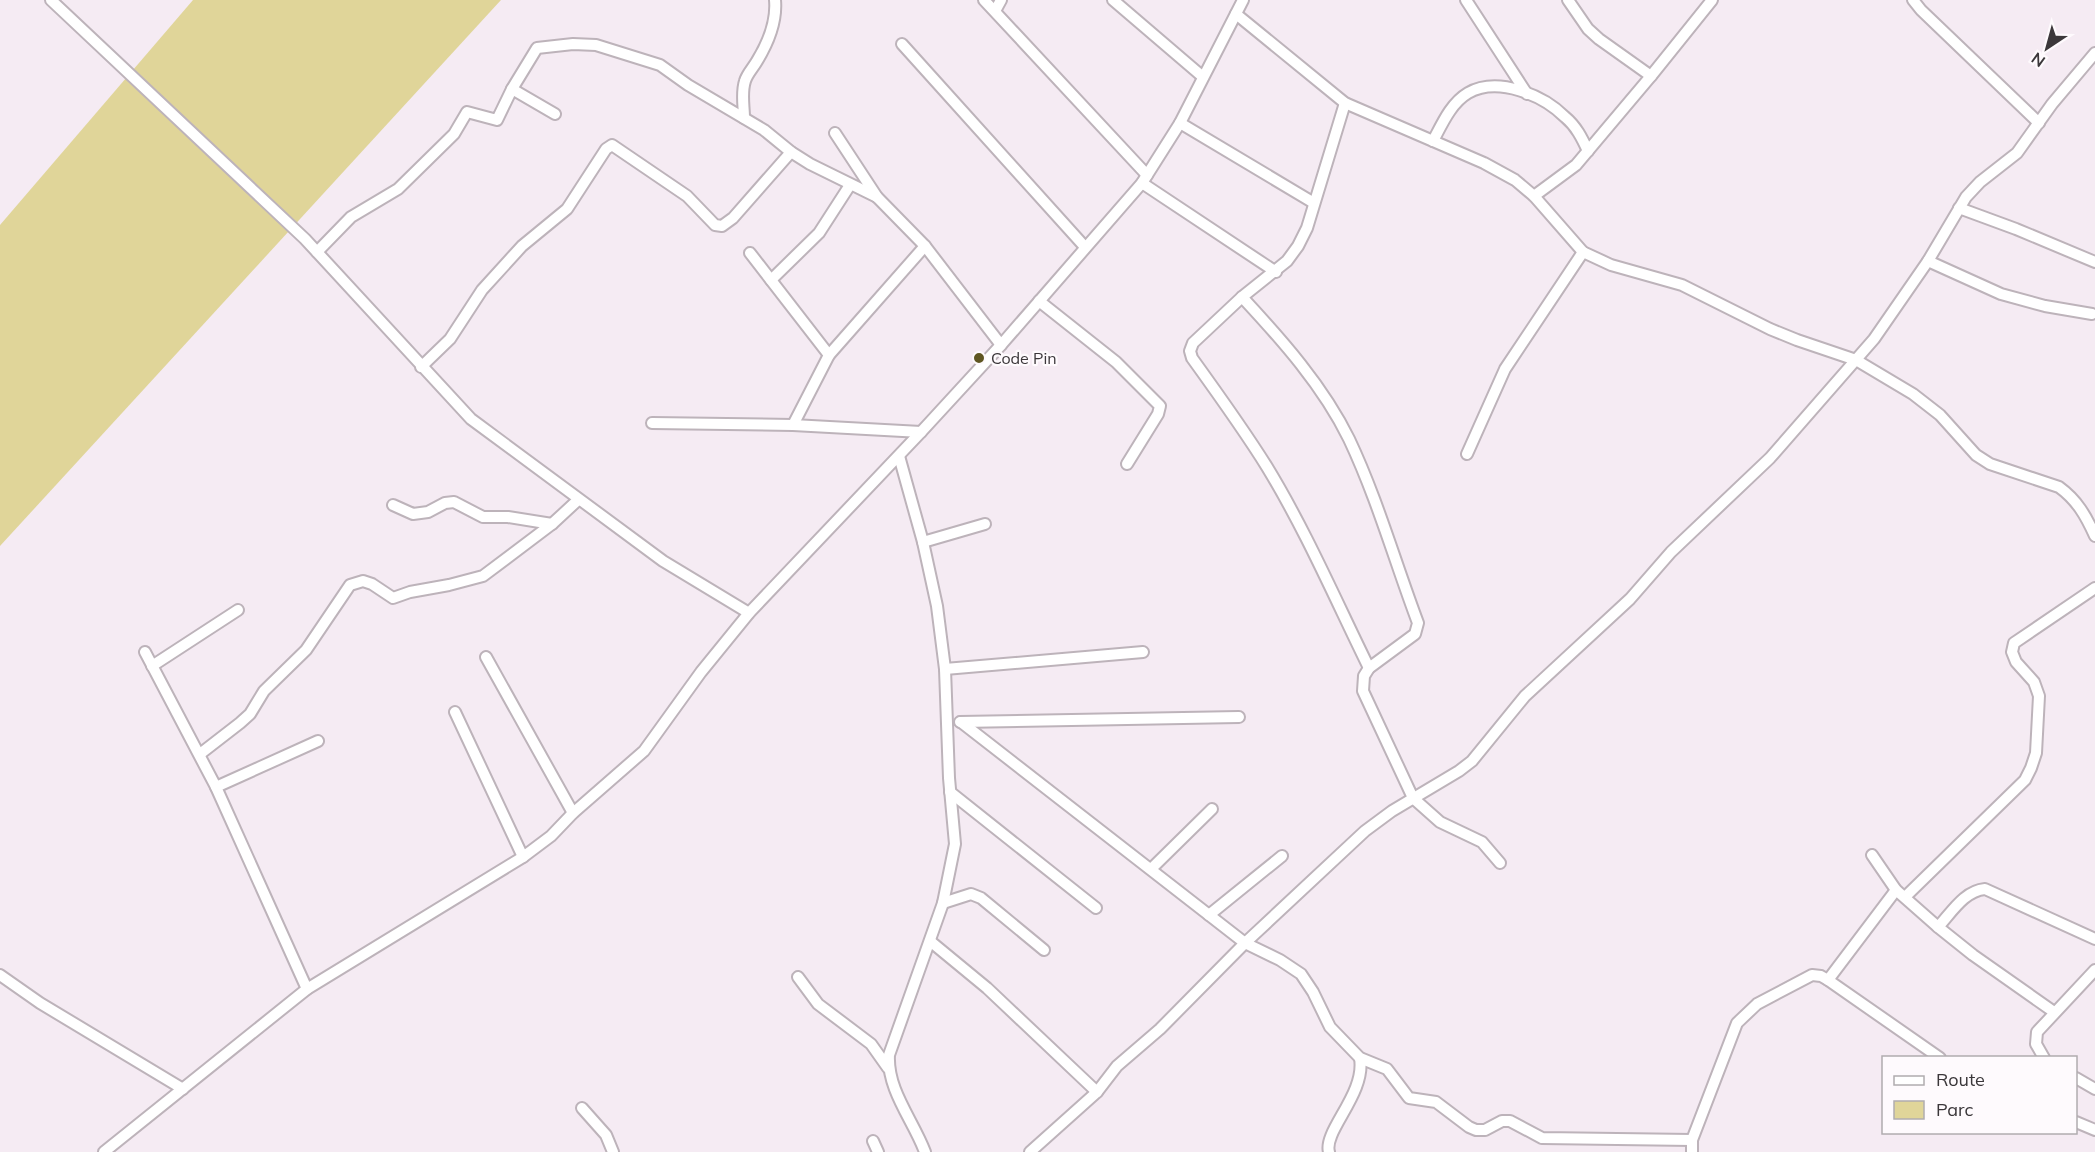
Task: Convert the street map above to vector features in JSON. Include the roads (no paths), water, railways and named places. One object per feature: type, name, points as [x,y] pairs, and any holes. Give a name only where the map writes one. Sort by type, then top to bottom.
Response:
[{"type":"street","points":[[51,0],[317,252],[471,419],[663,561],[749,613]]},
{"type":"street","points":[[744,118],[745,78],[757,62],[770,37],[776,13],[775,0]]},
{"type":"street","points":[[984,0],[1144,179],[1276,272]]},
{"type":"street","points":[[994,11],[1001,0]]},
{"type":"street","points":[[1113,0],[1203,76]]},
{"type":"street","points":[[104,1152],[307,989],[523,857],[551,836],[573,813],[644,751],[701,672],[749,613],[1001,345],[1144,179],[1180,123],[1243,0]]},
{"type":"street","points":[[1466,0],[1527,94]]},
{"type":"street","points":[[1568,0],[1588,29],[1599,39],[1652,76]]},
{"type":"street","points":[[1534,196],[1569,170],[1588,151],[1652,76],[1712,0]]},
{"type":"street","points":[[1914,0],[2038,123]]},
{"type":"street","points":[[1236,14],[1345,103],[1502,171],[1534,196],[1583,252],[1611,265],[1682,285],[1770,329],[1856,360],[1913,394],[1940,415],[1976,455],[1990,464],[2059,488],[2068,494],[2085,514],[2095,536]]},
{"type":"street","points":[[317,252],[351,217],[398,189],[454,134],[467,112],[497,120],[512,89],[537,48],[573,44],[596,45],[660,65],[688,85],[764,130],[791,152],[850,185],[877,196]]},
{"type":"street","points":[[902,44],[1085,247]]},
{"type":"street","points":[[1030,1152],[1096,1092],[1117,1066],[1160,1029],[1245,943],[1365,831],[1472,761],[1525,696],[1630,599],[1671,552],[1770,458],[1874,339],[1928,261],[1959,208],[1980,182],[2017,153],[2038,123],[2095,53]]},
{"type":"street","points":[[1434,141],[1452,107],[1467,94],[1482,87],[1499,87],[1542,100],[1567,118],[1579,133],[1588,151]]},
{"type":"street","points":[[512,89],[555,114]]},
{"type":"street","points":[[1345,103],[1307,228],[1298,246],[1276,272],[1242,297],[1193,343],[1190,351],[1192,358],[1268,469],[1298,522],[1368,668]]},
{"type":"street","points":[[1180,123],[1314,203]]},
{"type":"street","points":[[835,133],[877,196],[926,246],[1001,345]]},
{"type":"street","points":[[421,367],[450,339],[482,290],[522,246],[567,209],[606,149],[612,145],[687,196],[716,225],[722,226],[733,218],[791,152]]},
{"type":"street","points":[[771,280],[819,233],[850,185]]},
{"type":"street","points":[[1959,208],[2095,262]]},
{"type":"street","points":[[793,425],[829,356],[926,246]]},
{"type":"street","points":[[750,252],[829,356]]},
{"type":"street","points":[[1467,454],[1505,369],[1583,252]]},
{"type":"street","points":[[1928,261],[2001,294],[2045,306],[2092,314]]},
{"type":"street","points":[[1242,297],[1279,337],[1310,378],[1333,410],[1349,439],[1418,623],[1415,634],[1368,668],[1362,683],[1363,691],[1413,798],[1440,822],[1482,842],[1500,863]]},
{"type":"street","points":[[1039,301],[1116,362],[1160,406],[1158,414],[1127,464]]},
{"type":"street","points":[[652,423],[793,425],[921,432]]},
{"type":"street","points":[[888,1068],[889,1055],[943,903],[955,844],[950,792],[945,669],[937,606],[923,542],[899,456]]},
{"type":"street","points":[[200,754],[250,714],[264,691],[306,650],[350,585],[363,580],[393,598],[483,576],[552,524],[578,500]]},
{"type":"street","points":[[393,505],[413,514],[429,512],[445,503],[454,502],[483,517],[508,517],[552,524]]},
{"type":"street","points":[[923,542],[985,524]]},
{"type":"street","points":[[1828,980],[1901,894],[2025,780],[2036,753],[2039,696],[2034,682],[2016,662],[2012,652],[2014,643],[2095,588]]},
{"type":"street","points":[[152,666],[238,610]]},
{"type":"street","points":[[145,651],[216,787],[307,989]]},
{"type":"street","points":[[945,669],[1143,651]]},
{"type":"street","points":[[486,657],[573,813]]},
{"type":"street","points":[[455,712],[523,857]]},
{"type":"street","points":[[948,723],[1239,717]]},
{"type":"street","points":[[961,722],[1245,943],[1280,960],[1301,974],[1313,992],[1326,1022],[1360,1058],[1387,1069],[1409,1098],[1436,1102],[1468,1127],[1476,1130],[1485,1130],[1502,1121],[1510,1121],[1533,1133],[1549,1138],[1692,1140]]},
{"type":"street","points":[[216,787],[318,741]]},
{"type":"street","points":[[950,792],[1095,908]]},
{"type":"street","points":[[1152,869],[1212,809]]},
{"type":"street","points":[[1872,855],[1901,894],[1938,927],[1973,955],[2054,1012]]},
{"type":"street","points":[[1209,915],[1282,856]]},
{"type":"street","points":[[1938,927],[1964,897],[1975,890],[1985,889],[2095,939]]},
{"type":"street","points":[[943,903],[971,894],[981,898],[1044,950]]},
{"type":"street","points":[[930,941],[987,988],[1096,1092]]},
{"type":"street","points":[[2043,1056],[2036,1044],[2037,1032],[2095,970]]},
{"type":"street","points":[[1692,1152],[1692,1140],[1730,1036],[1737,1023],[1757,1005],[1805,978],[1816,974],[1828,980],[1937,1056]]},
{"type":"street","points":[[0,975],[40,1003],[183,1089]]},
{"type":"street","points":[[798,977],[818,1004],[871,1044],[888,1068],[893,1086],[925,1152]]},
{"type":"street","points":[[1329,1152],[1330,1139],[1356,1089],[1360,1058]]},
{"type":"street","points":[[2077,1079],[2095,1089]]},
{"type":"street","points":[[582,1108],[606,1135],[613,1152]]},
{"type":"street","points":[[2077,1122],[2095,1130]]},
{"type":"street","points":[[873,1141],[878,1152]]},
{"type":"place","name":"Code Pin","points":[[979,358]]}]
